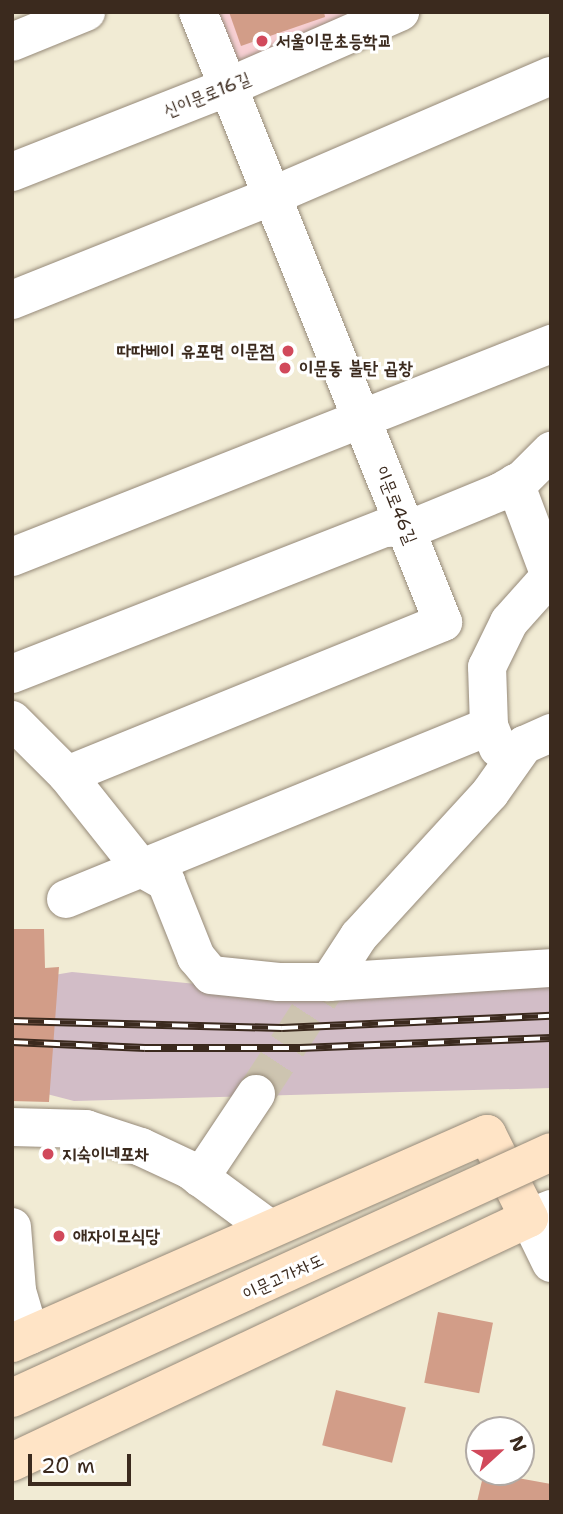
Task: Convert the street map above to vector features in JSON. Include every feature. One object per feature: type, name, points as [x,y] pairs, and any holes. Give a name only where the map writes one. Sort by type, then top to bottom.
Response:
[{"type":"street","points":[[12,42],[86,12]]},
{"type":"street","name":"이문로46길","points":[[67,775],[443,622],[198,12]]},
{"type":"street","name":"신이문로16길","points":[[12,172],[228,87],[400,12]]},
{"type":"street","points":[[12,300],[272,196],[551,76]]},
{"type":"street","points":[[12,557],[551,344]]},
{"type":"street","points":[[12,674],[385,528],[415,527],[515,484],[551,451]]},
{"type":"street","points":[[506,769],[489,726],[487,667],[509,622],[551,576],[515,484]]},
{"type":"street","points":[[12,720],[67,775],[141,868],[166,882],[197,957],[211,975],[279,982],[329,982],[551,968]]},
{"type":"street","points":[[66,899],[489,726]]},
{"type":"street","points":[[329,982],[359,936],[524,745],[551,733]]},
{"type":"street","points":[[200,1178],[256,1094]]},
{"type":"street","points":[[12,1127],[86,1129],[141,1147],[200,1178],[270,1229]]},
{"type":"street","points":[[12,1227],[21,1339],[487,1134],[540,1214],[551,1262]]},
{"type":"street","name":"이문고가차도","points":[[12,1398],[551,1152]]},
{"type":"street","points":[[12,1462],[540,1214]]},
{"type":"shaded area","name":"서울이문초등학교","points":[[212,12],[366,12],[234,70]]},
{"type":"shaded area","points":[[72,972],[207,985],[551,975],[551,1088],[74,1101],[12,1085],[12,982]]},
{"type":"building","points":[[229,12],[324,12],[325,17],[241,46]]},
{"type":"building","points":[[12,929],[44,929],[45,968],[59,967],[49,1102],[12,1101]]},
{"type":"building","points":[[438,1312],[493,1323],[479,1393],[424,1383]]},
{"type":"building","points":[[336,1390],[406,1407],[392,1463],[322,1445]]},
{"type":"building","points":[[535,1481],[551,1484],[551,1502],[477,1502],[481,1486],[535,1486]]},
{"type":"tunnel","points":[[256,1094],[329,982]]},
{"type":"railway","points":[[12,1021],[282,1028],[551,1016]]},
{"type":"railway","points":[[12,1042],[145,1048],[300,1048],[551,1038]]},
{"type":"place","name":"서울이문초등학교","points":[[262,41]]},
{"type":"place","name":"따따베이 유포면 이문점","points":[[288,351]]},
{"type":"place","name":"이문동 불탄 곱창","points":[[285,368]]},
{"type":"place","name":"지숙이네포차","points":[[48,1154]]},
{"type":"place","name":"애자이모식당","points":[[59,1236]]}]
